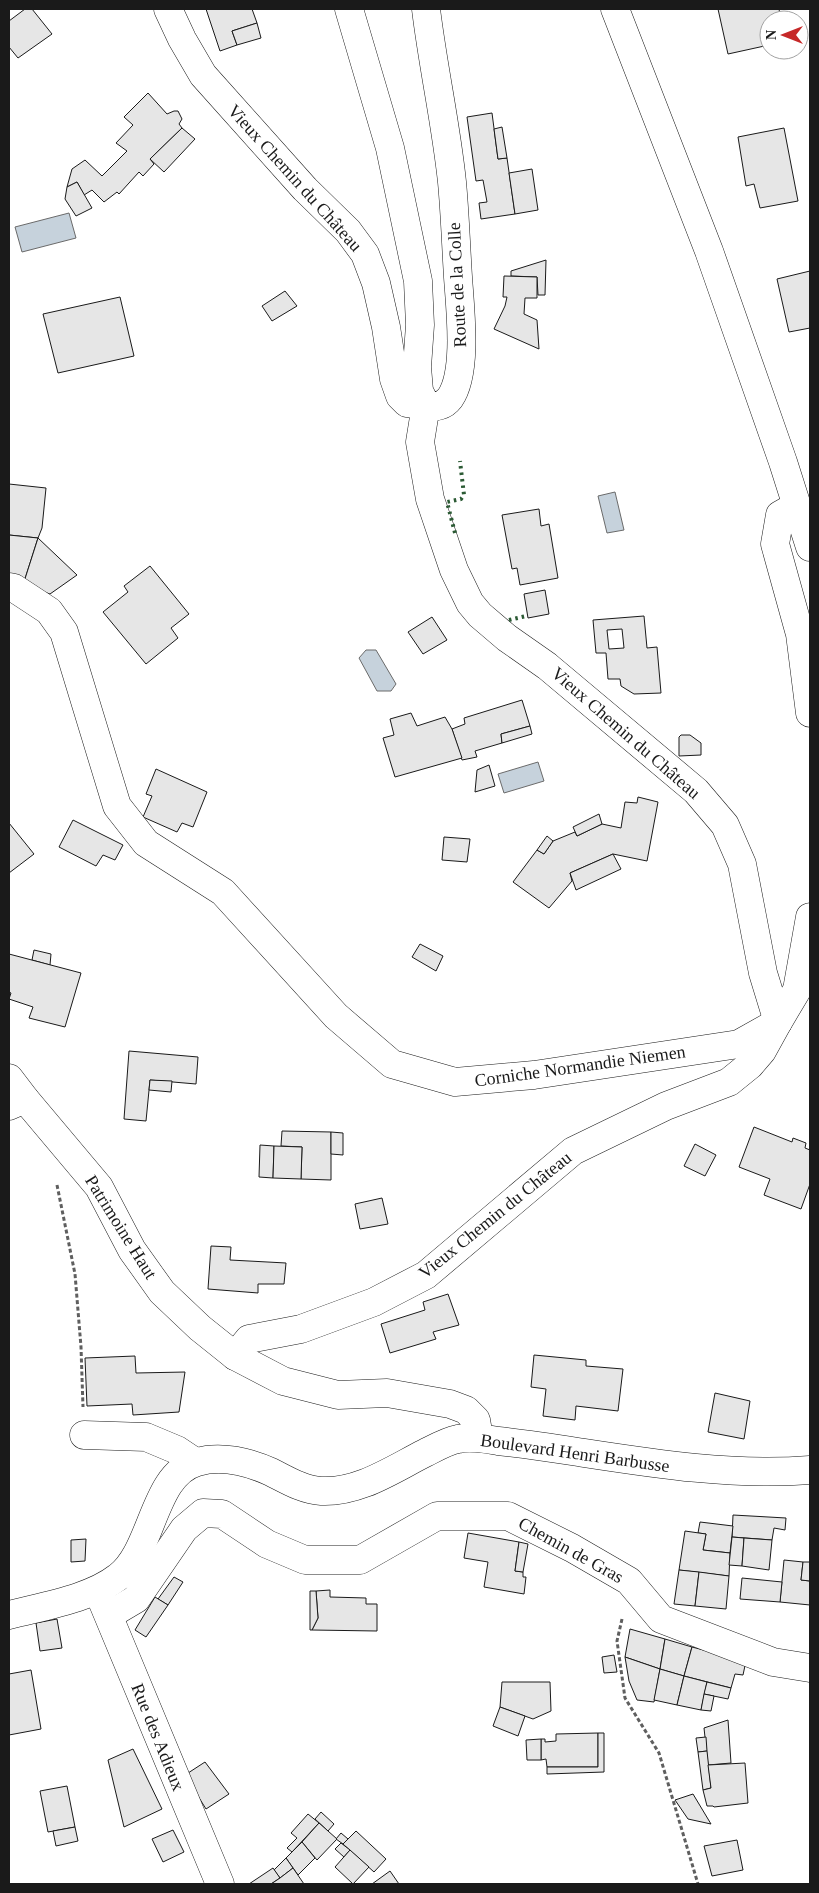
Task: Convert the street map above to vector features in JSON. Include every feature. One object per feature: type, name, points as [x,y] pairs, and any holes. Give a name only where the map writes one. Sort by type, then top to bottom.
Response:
[{"type":"street","name":"Vieux Chemin du Château","points":[[168,9],[182,39],[203,75],[305,189],[348,231],[365,254],[376,283],[386,327],[394,379],[400,396],[407,403],[426,405],[420,442],[430,499],[454,570],[470,603],[480,615],[506,638],[547,666],[696,791],[725,826],[742,864],[763,974],[778,1022],[762,1051],[750,1065],[729,1082],[666,1106],[573,1151],[426,1275],[374,1302],[301,1329],[249,1339],[234,1356]]},
{"type":"street","points":[[349,9],[390,148],[418,281],[420,325],[417,367],[419,391],[426,405]]},
{"type":"street","name":"Route de la Colle","points":[[426,9],[452,181],[461,326],[460,363],[450,398],[434,407],[426,405]]},
{"type":"street","points":[[615,9],[709,252],[783,462],[810,547]]},
{"type":"street","points":[[796,506],[780,515],[776,544],[800,634],[810,713]]},
{"type":"street","name":"Corniche Normandie Niemen","points":[[9,588],[14,588],[49,611],[64,632],[117,806],[146,843],[223,892],[336,1016],[392,1064],[455,1082],[534,1075],[739,1044],[778,1022]]},
{"type":"street","points":[[778,1022],[796,990],[810,917]]},
{"type":"street","name":"Patrimoine Haut","points":[[14,1094],[99,1187],[132,1250],[162,1292],[200,1328],[234,1356],[283,1381],[338,1395],[387,1393],[450,1404],[466,1410],[476,1420],[479,1438]]},
{"type":"street","points":[[9,1615],[97,1590],[119,1577],[131,1565],[142,1546],[168,1486],[180,1472],[195,1462],[177,1450],[146,1438],[84,1435]]},
{"type":"street","name":"Boulevard Henri Barbusse","points":[[195,1462],[212,1459],[238,1461],[268,1471],[298,1486],[320,1491],[338,1490],[360,1486],[437,1447],[458,1439],[479,1438],[674,1467],[735,1472],[810,1470]]},
{"type":"street","name":"Chemin de Gras","points":[[108,1615],[136,1598],[184,1529],[203,1513],[222,1514],[267,1544],[305,1560],[360,1560],[437,1516],[508,1516],[572,1548],[629,1581],[661,1619],[773,1662],[810,1668]]},
{"type":"street","name":"Rue des Adieux","points":[[97,1590],[220,1884]]},
{"type":"path","points":[[56,1180],[75,1274],[81,1347],[84,1435]]},
{"type":"path","points":[[629,1581],[617,1641],[625,1698],[659,1753],[698,1884]]},
{"type":"shaded area","points":[[69,213],[76,238],[22,252],[15,227]]},
{"type":"shaded area","points":[[615,492],[624,530],[607,533],[598,496]]},
{"type":"shaded area","points":[[366,650],[376,650],[396,684],[391,691],[377,691],[359,658]]},
{"type":"shaded area","points":[[538,762],[544,781],[504,793],[498,774]]},
{"type":"building","points":[[25,9],[32,9],[52,34],[18,58],[9,47],[9,21]]},
{"type":"building","points":[[206,9],[252,9],[257,23],[232,31],[237,45],[220,51]]},
{"type":"building","points":[[718,9],[779,9],[759,10],[759,47],[728,54]]},
{"type":"building","points":[[257,23],[261,38],[237,45],[232,31]]},
{"type":"building","points":[[148,93],[167,114],[178,111],[182,119],[179,124],[182,128],[150,159],[154,164],[143,176],[139,172],[119,194],[117,192],[104,202],[92,190],[84,195],[77,182],[67,187],[72,169],[85,160],[102,176],[127,151],[116,143],[133,125],[124,117]]},
{"type":"building","points":[[492,113],[498,159],[507,158],[515,214],[481,219],[479,203],[487,202],[483,180],[476,181],[467,117]]},
{"type":"building","points":[[502,127],[507,158],[498,159],[494,129]]},
{"type":"building","points":[[182,128],[195,139],[164,172],[150,159]]},
{"type":"building","points":[[784,128],[798,201],[760,208],[754,184],[746,186],[738,137]]},
{"type":"building","points":[[532,169],[538,210],[515,214],[509,173]]},
{"type":"building","points":[[77,182],[92,208],[76,216],[65,199],[67,187]]},
{"type":"building","points":[[546,260],[545,295],[538,295],[537,277],[511,276],[511,271]]},
{"type":"building","points":[[810,271],[810,328],[789,332],[777,279]]},
{"type":"building","points":[[504,276],[537,277],[537,298],[525,298],[524,314],[537,320],[539,349],[494,329],[505,306],[507,297],[503,297]]},
{"type":"building","points":[[285,291],[297,306],[272,321],[262,306]]},
{"type":"building","points":[[120,297],[134,356],[58,373],[43,314]]},
{"type":"building","points":[[9,484],[46,488],[42,528],[38,538],[9,535]]},
{"type":"building","points":[[539,509],[541,526],[549,524],[558,578],[520,585],[517,568],[512,569],[502,515]]},
{"type":"building","points":[[9,535],[38,538],[23,585],[9,581]]},
{"type":"building","points":[[38,538],[77,575],[50,594],[23,585]]},
{"type":"building","points":[[150,566],[189,614],[171,628],[178,638],[146,664],[103,612],[128,592],[124,586]]},
{"type":"building","points":[[545,590],[549,614],[528,618],[524,594]]},
{"type":"building","points":[[644,616],[647,648],[657,647],[661,693],[634,694],[621,686],[620,679],[608,679],[606,653],[596,653],[593,620]],"holes":[[[622,629],[624,648],[609,649],[607,630]]]},
{"type":"building","points":[[432,617],[447,640],[423,654],[408,632]]},
{"type":"building","points":[[522,700],[530,726],[501,734],[502,743],[475,751],[477,757],[462,760],[452,729],[465,724],[464,718]]},
{"type":"building","points":[[411,713],[417,726],[445,717],[452,729],[462,758],[395,777],[383,738],[394,735],[390,719]]},
{"type":"building","points":[[530,726],[532,734],[502,743],[501,734]]},
{"type":"building","points":[[681,735],[690,735],[701,743],[701,755],[679,756],[679,737]]},
{"type":"building","points":[[489,765],[495,786],[475,792],[477,770]]},
{"type":"building","points":[[156,769],[207,792],[193,827],[182,823],[177,832],[143,817],[152,796],[146,794]]},
{"type":"building","points":[[638,797],[658,802],[647,861],[613,854],[570,873],[572,881],[549,908],[513,882],[537,850],[544,854],[553,841],[575,832],[577,836],[602,824],[621,828],[625,802],[637,803]]},
{"type":"building","points":[[599,814],[602,824],[577,836],[573,827]]},
{"type":"building","points":[[73,820],[123,845],[115,860],[103,855],[96,866],[59,847]]},
{"type":"building","points":[[9,823],[34,854],[9,873]]},
{"type":"building","points":[[547,836],[553,841],[544,854],[537,850]]},
{"type":"building","points":[[444,837],[470,839],[467,862],[442,860]]},
{"type":"building","points":[[613,854],[621,869],[576,890],[570,873]]},
{"type":"building","points":[[420,944],[443,956],[436,971],[412,957]]},
{"type":"building","points":[[34,950],[51,954],[50,965],[32,960]]},
{"type":"building","points":[[9,954],[81,973],[65,1027],[29,1018],[33,1007],[9,999],[11,993],[9,992]]},
{"type":"building","points":[[129,1051],[198,1057],[196,1084],[150,1080],[146,1121],[124,1119]]},
{"type":"building","points":[[150,1080],[172,1081],[171,1092],[149,1090]]},
{"type":"building","points":[[754,1127],[792,1142],[793,1138],[806,1143],[805,1148],[810,1150],[810,1184],[801,1209],[764,1195],[770,1179],[739,1167]]},
{"type":"building","points":[[282,1131],[331,1132],[331,1180],[301,1179],[302,1147],[281,1146]]},
{"type":"building","points":[[331,1132],[343,1133],[343,1155],[331,1154]]},
{"type":"building","points":[[695,1144],[716,1155],[705,1176],[684,1166]]},
{"type":"building","points":[[260,1145],[274,1146],[273,1178],[259,1177]]},
{"type":"building","points":[[274,1146],[302,1147],[301,1179],[273,1178]]},
{"type":"building","points":[[382,1198],[388,1224],[360,1229],[355,1204]]},
{"type":"building","points":[[211,1246],[231,1247],[230,1260],[286,1263],[284,1284],[258,1284],[258,1293],[208,1289]]},
{"type":"building","points":[[448,1294],[459,1325],[433,1332],[436,1339],[390,1353],[381,1324],[425,1310],[423,1302]]},
{"type":"building","points":[[534,1355],[586,1360],[586,1366],[623,1369],[618,1411],[576,1406],[575,1420],[543,1416],[546,1389],[531,1387]]},
{"type":"building","points":[[135,1356],[136,1373],[185,1372],[179,1412],[133,1415],[132,1404],[87,1406],[85,1358]]},
{"type":"building","points":[[715,1393],[750,1401],[744,1439],[708,1432]]},
{"type":"building","points":[[733,1515],[786,1518],[785,1530],[774,1528],[772,1540],[732,1537]]},
{"type":"building","points":[[700,1522],[733,1526],[730,1553],[703,1550],[706,1534],[698,1533]]},
{"type":"building","points":[[685,1531],[706,1534],[703,1550],[730,1553],[729,1576],[679,1570]]},
{"type":"building","points":[[468,1533],[519,1542],[515,1571],[523,1572],[523,1577],[526,1577],[524,1594],[484,1587],[488,1562],[464,1558]]},
{"type":"building","points":[[732,1537],[744,1538],[742,1566],[729,1565]]},
{"type":"building","points":[[744,1538],[772,1540],[769,1570],[742,1566]]},
{"type":"building","points":[[86,1539],[85,1561],[71,1562],[71,1540]]},
{"type":"building","points":[[519,1542],[528,1544],[523,1572],[515,1571]]},
{"type":"building","points":[[784,1560],[803,1562],[801,1580],[810,1581],[810,1605],[780,1602]]},
{"type":"building","points":[[803,1562],[810,1562],[810,1581],[801,1580]]},
{"type":"building","points":[[679,1570],[699,1572],[695,1606],[674,1604]]},
{"type":"building","points":[[699,1572],[729,1576],[726,1609],[695,1606]]},
{"type":"building","points":[[174,1577],[183,1582],[168,1605],[158,1599]]},
{"type":"building","points":[[742,1578],[782,1582],[780,1602],[740,1599]]},
{"type":"building","points":[[330,1590],[330,1597],[366,1598],[366,1604],[377,1604],[377,1631],[312,1630],[318,1618],[316,1591]]},
{"type":"building","points":[[310,1591],[316,1591],[318,1618],[312,1630],[310,1630]]},
{"type":"building","points":[[155,1597],[168,1605],[146,1637],[135,1630]]},
{"type":"building","points":[[57,1619],[62,1648],[40,1651],[36,1623]]},
{"type":"building","points":[[630,1629],[665,1639],[660,1669],[625,1657]]},
{"type":"building","points":[[665,1639],[692,1647],[684,1676],[660,1669]]},
{"type":"building","points":[[692,1647],[746,1661],[743,1675],[735,1674],[731,1688],[684,1676]]},
{"type":"building","points":[[614,1655],[617,1672],[604,1673],[602,1657]]},
{"type":"building","points":[[625,1657],[660,1669],[654,1702],[637,1700],[629,1681]]},
{"type":"building","points":[[660,1669],[684,1676],[677,1705],[654,1700]]},
{"type":"building","points":[[31,1670],[41,1729],[9,1735],[9,1674]]},
{"type":"building","points":[[684,1676],[707,1682],[701,1710],[677,1705]]},
{"type":"building","points":[[502,1682],[550,1682],[551,1711],[533,1719],[500,1707]]},
{"type":"building","points":[[707,1682],[731,1688],[728,1699],[704,1694]]},
{"type":"building","points":[[704,1694],[714,1696],[711,1711],[701,1710]]},
{"type":"building","points":[[500,1707],[525,1716],[518,1736],[493,1726]]},
{"type":"building","points":[[728,1720],[731,1763],[708,1765],[704,1728]]},
{"type":"building","points":[[598,1733],[598,1767],[547,1767],[546,1759],[541,1760],[541,1739],[545,1739],[545,1742],[556,1741],[556,1734]]},
{"type":"building","points":[[598,1733],[604,1733],[604,1772],[547,1774],[547,1767],[598,1767]]},
{"type":"building","points":[[706,1737],[707,1751],[698,1752],[696,1738]]},
{"type":"building","points":[[541,1739],[541,1760],[527,1760],[526,1740]]},
{"type":"building","points":[[133,1749],[162,1809],[124,1827],[108,1760]]},
{"type":"building","points":[[707,1751],[711,1788],[703,1790],[698,1752]]},
{"type":"building","points":[[205,1762],[229,1794],[206,1809],[185,1775]]},
{"type":"building","points":[[745,1763],[748,1803],[714,1807],[707,1806],[703,1790],[711,1788],[708,1765]]},
{"type":"building","points":[[67,1786],[75,1827],[48,1832],[40,1791]]},
{"type":"building","points":[[693,1794],[711,1824],[688,1819],[675,1800]]},
{"type":"building","points":[[321,1812],[334,1824],[328,1831],[315,1819]]},
{"type":"building","points":[[308,1814],[319,1823],[292,1852],[287,1848],[297,1838],[291,1833]]},
{"type":"building","points":[[319,1823],[337,1839],[317,1860],[302,1842]]},
{"type":"building","points":[[75,1827],[78,1841],[56,1846],[53,1831]]},
{"type":"building","points":[[173,1830],[184,1852],[163,1862],[152,1839]]},
{"type":"building","points":[[356,1831],[386,1859],[374,1872],[343,1844]]},
{"type":"building","points":[[341,1833],[348,1839],[343,1844],[336,1839]]},
{"type":"building","points":[[737,1840],[743,1870],[712,1876],[704,1846]]},
{"type":"building","points":[[302,1842],[315,1858],[298,1875],[286,1858]]},
{"type":"building","points":[[341,1843],[350,1850],[344,1857],[335,1849]]},
{"type":"building","points":[[350,1850],[369,1867],[353,1884],[335,1867]]},
{"type":"building","points":[[286,1858],[293,1868],[280,1878],[274,1870]]},
{"type":"building","points":[[273,1868],[280,1878],[271,1884],[249,1884]]},
{"type":"building","points":[[293,1868],[304,1884],[271,1884],[280,1878]]},
{"type":"building","points":[[390,1871],[399,1884],[372,1884]]},
{"type":"hedge","points":[[455,533],[447,502],[461,499],[464,495],[460,461]]},
{"type":"hedge","points":[[509,620],[526,616]]}]
